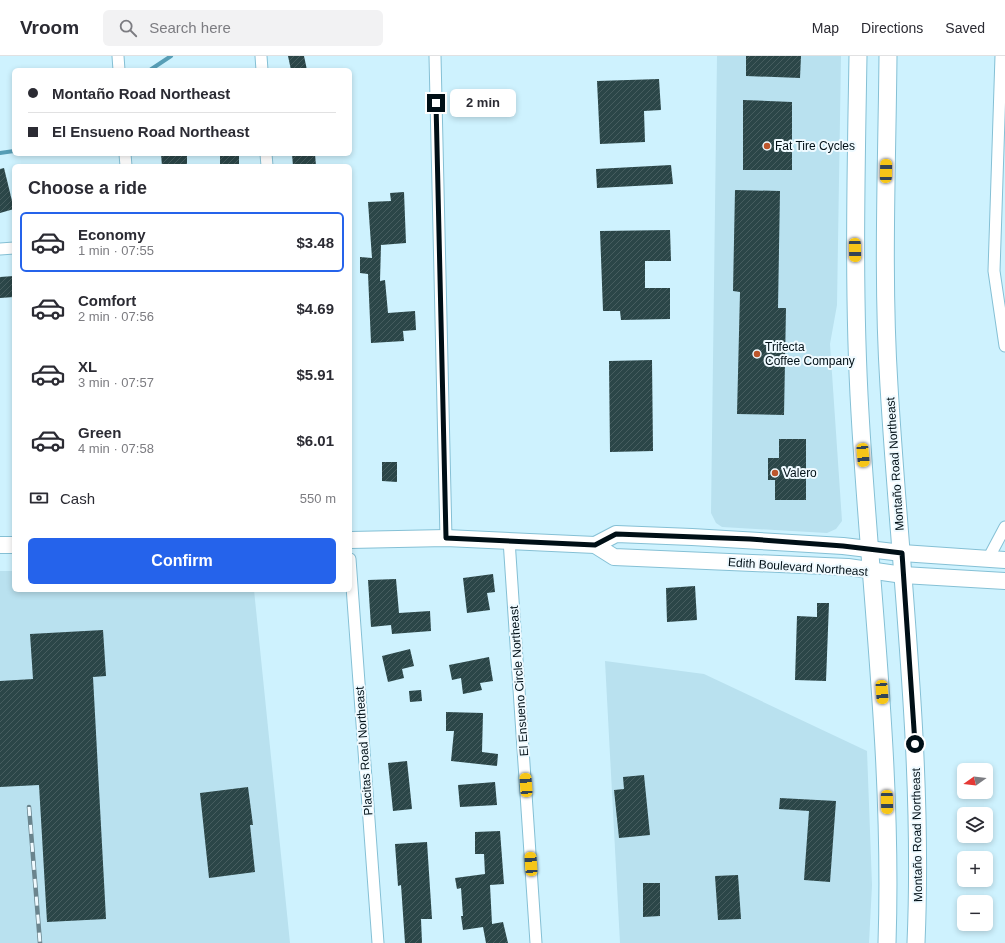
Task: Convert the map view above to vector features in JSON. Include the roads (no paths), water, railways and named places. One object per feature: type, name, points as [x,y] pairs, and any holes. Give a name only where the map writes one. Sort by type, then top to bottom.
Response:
[{"type":"main road","points":[[858,56],[855,309],[860,422],[873,571],[886,782],[887,943]]},
{"type":"main road","name":"Montaño Road Northeast","points":[[888,56],[885,257],[887,348],[914,729],[918,828],[916,943]]},
{"type":"street","points":[[118,56],[119,68]]},
{"type":"street","points":[[262,56],[262,68]]},
{"type":"street","points":[[435,56],[446,538]]},
{"type":"street","points":[[1001,56],[994,271],[1005,346]]},
{"type":"street","points":[[0,249],[12,248]]},
{"type":"street","points":[[988,559],[1005,527]]},
{"type":"street","name":"Edith Boulevard Northeast","points":[[595,545],[616,534],[750,539],[843,546],[902,553],[1005,560]]},
{"type":"street","name":"Edith Boulevard Northeast","points":[[352,540],[446,538],[595,545],[614,557],[848,567],[903,575],[1005,581]]},
{"type":"street","name":"El Ensueno Circle Northeast","points":[[509,540],[536,943]]},
{"type":"street","points":[[0,545],[12,545]]},
{"type":"street","name":"Placitas Road Northeast","points":[[352,586],[378,943]]},
{"type":"waterway","points":[[153,68],[171,56]]},
{"type":"waterway","points":[[0,153],[12,151]]},
{"type":"railway","points":[[29,807],[40,943]]},
{"type":"place","name":"Fat Tire Cycles","points":[[767,146]]},
{"type":"place","name":"Trifecta Coffee Company","points":[[757,354]]},
{"type":"place","name":"Valero","points":[[775,473]]}]
